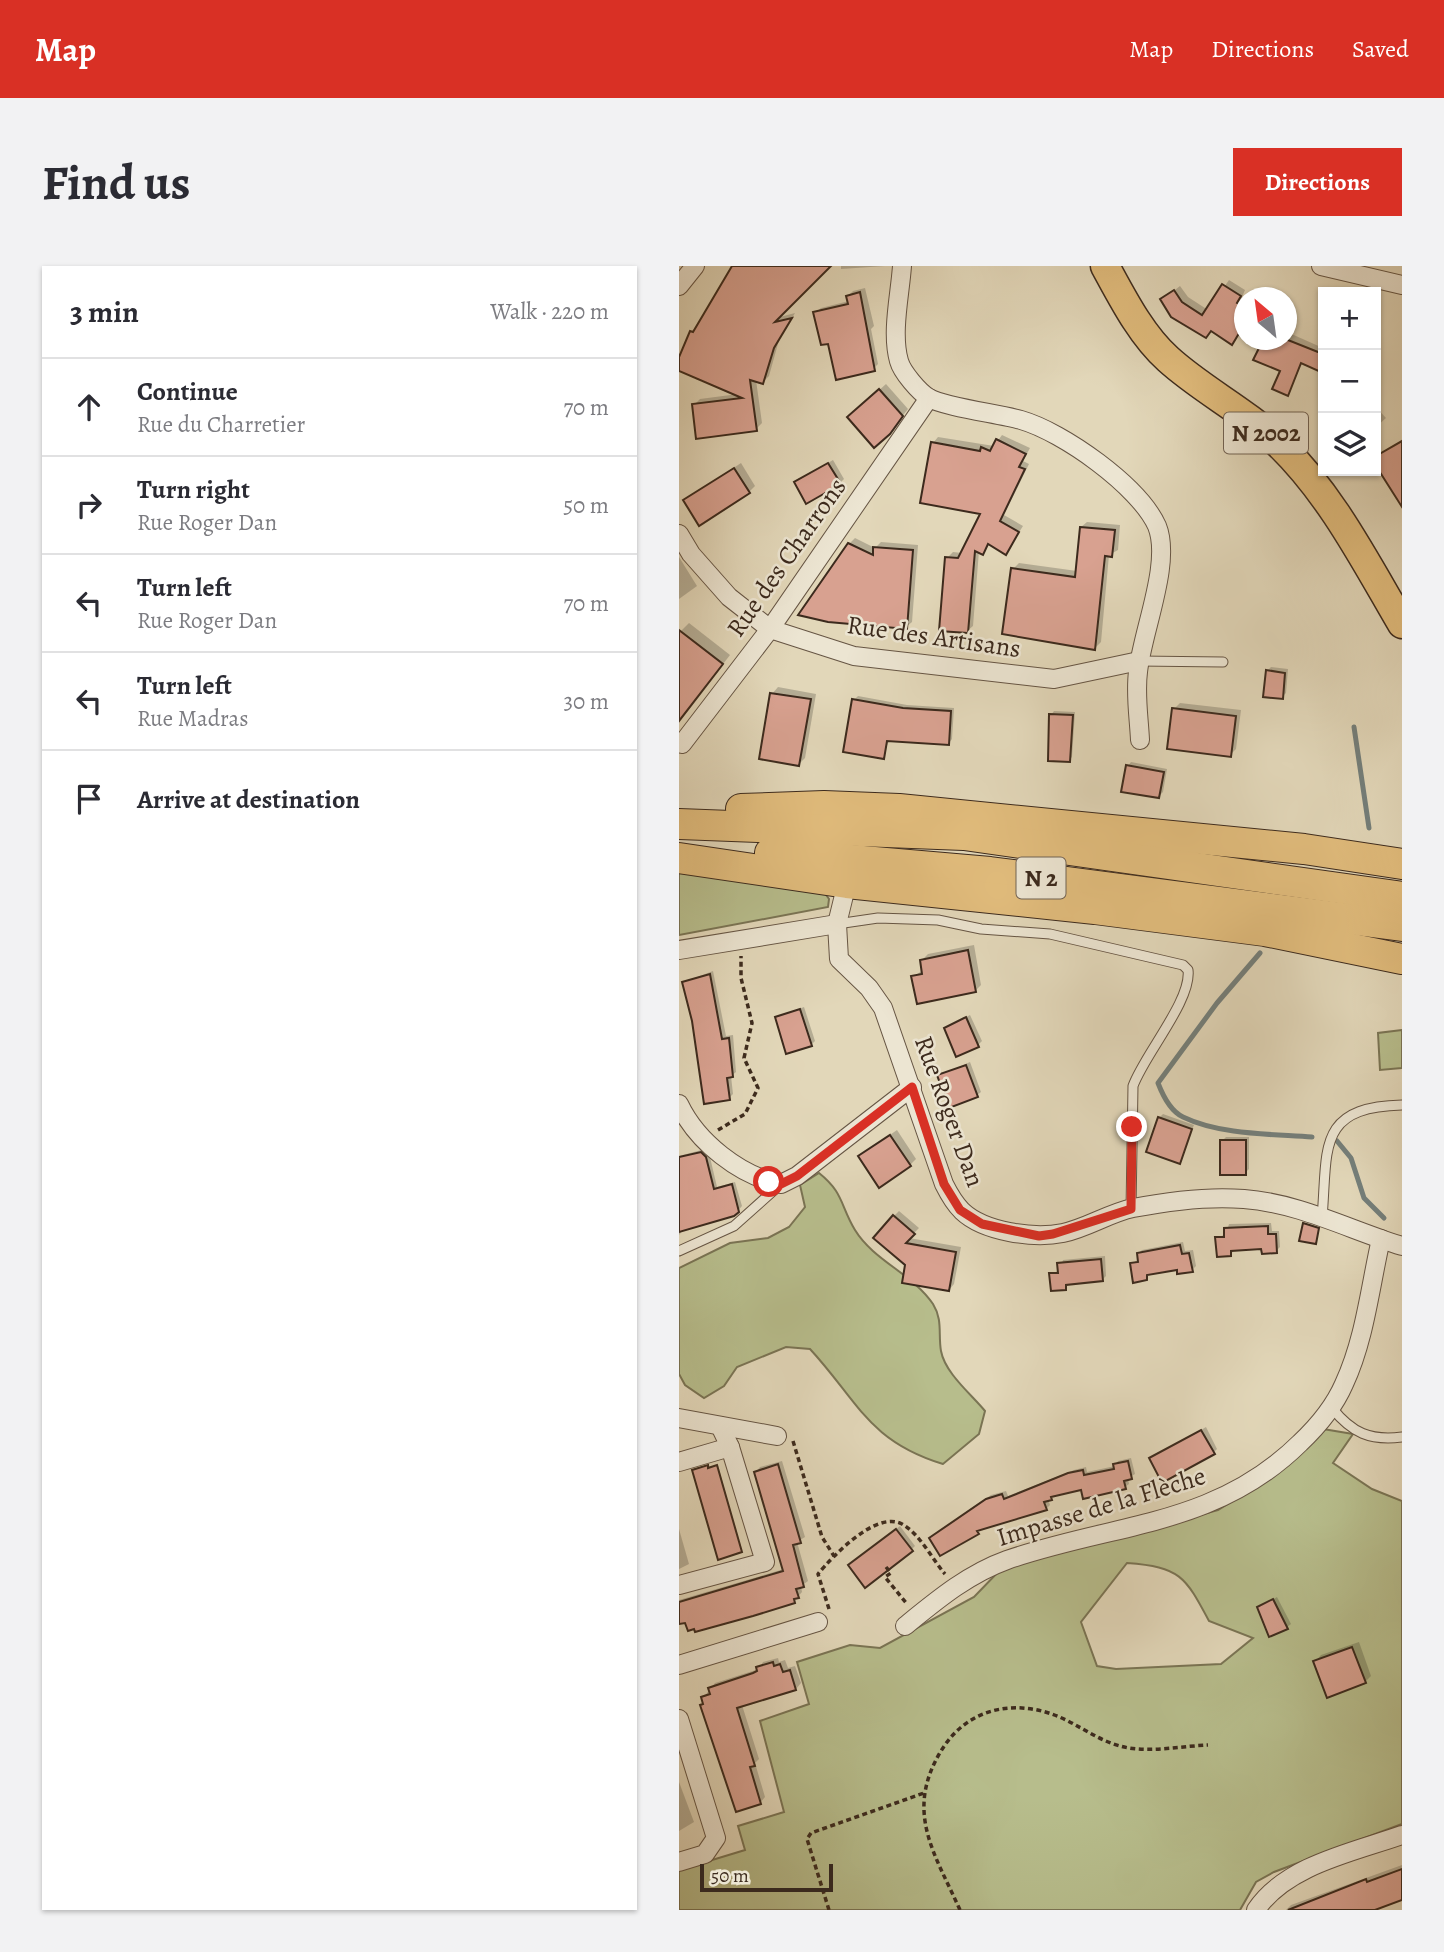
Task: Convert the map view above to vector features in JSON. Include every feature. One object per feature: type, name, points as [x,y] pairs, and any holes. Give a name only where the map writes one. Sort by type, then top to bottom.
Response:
[{"type":"highway","points":[[679,813],[824,806],[899,809],[1304,849],[1402,864]]},
{"type":"highway","name":"N 2","points":[[679,824],[964,835],[1402,897]]},
{"type":"highway","name":"N 2","points":[[679,845],[991,872],[1402,926]]},
{"type":"highway","points":[[679,858],[847,883],[1095,909],[1265,931],[1402,959]]},
{"type":"main road","name":"N 2002","points":[[1105,266],[1126,305],[1166,358],[1277,442],[1308,475],[1352,538],[1402,624]]},
{"type":"street","points":[[679,286],[695,266]]},
{"type":"street","points":[[902,266],[897,345],[899,363],[929,398],[1025,421],[1065,441],[1102,467],[1149,512],[1158,528],[1161,547],[1159,572],[1139,660],[1140,740]]},
{"type":"street","points":[[1321,266],[1402,283]]},
{"type":"street","name":"Rue des Charrons","points":[[682,744],[770,629],[929,398]]},
{"type":"street","name":"Rue des Artisans","points":[[679,534],[691,554],[729,597],[770,629],[854,656],[1055,679],[1088,674],[1139,660]]},
{"type":"street","name":"Rue Roger Dan","points":[[847,883],[837,924],[839,959],[869,988],[883,1008],[944,1184],[960,1210],[982,1224],[1039,1236],[1131,1209],[1187,1200],[1237,1199],[1289,1207],[1402,1246]]},
{"type":"street","points":[[679,950],[837,924]]},
{"type":"street","points":[[679,1104],[703,1138],[747,1173],[781,1184],[797,1176],[912,1087]]},
{"type":"street","name":"Impasse de la Flèche","points":[[911,1621],[955,1586],[1007,1560],[1197,1510],[1255,1481],[1291,1452],[1332,1408],[1357,1351],[1381,1240]]},
{"type":"street","points":[[679,1418],[777,1436]]},
{"type":"street","points":[[679,1585],[765,1562],[730,1447],[720,1426]]},
{"type":"street","points":[[679,1462],[730,1447]]},
{"type":"street","points":[[679,1665],[818,1622]]},
{"type":"street","points":[[679,1719],[716,1838],[705,1854],[679,1862]]},
{"type":"street","points":[[1257,1910],[1271,1892],[1290,1878],[1402,1835]]},
{"type":"lane","points":[[1139,660],[1223,662]]},
{"type":"lane","points":[[837,924],[878,918],[916,917],[981,929],[1050,934],[1183,965],[1188,970],[1188,982],[1168,1024],[1138,1070],[1133,1086],[1131,1209]]},
{"type":"lane","points":[[1322,1218],[1329,1144],[1341,1120],[1355,1111],[1402,1105]]},
{"type":"lane","points":[[679,1251],[734,1226],[781,1184]]},
{"type":"lane","points":[[1332,1408],[1346,1426],[1366,1437],[1402,1437]]},
{"type":"path","points":[[703,1138],[745,1114],[758,1093],[744,1058],[752,1023],[741,978],[744,940]]},
{"type":"path","points":[[777,1436],[786,1436],[793,1441],[822,1537],[834,1556]]},
{"type":"path","points":[[818,1622],[825,1620],[830,1612],[818,1574],[862,1532],[876,1526],[897,1522],[907,1528],[955,1586]]},
{"type":"path","points":[[886,1567],[891,1573],[885,1577],[911,1621]]},
{"type":"path","points":[[960,1910],[932,1853],[925,1829],[925,1793],[939,1754],[953,1733],[971,1717],[988,1711],[1030,1710],[1054,1715],[1103,1741],[1131,1748],[1208,1745]]},
{"type":"path","points":[[829,1910],[807,1839],[811,1833],[925,1793]]},
{"type":"green space","points":[[679,871],[824,892],[829,899],[828,907],[679,935]]},
{"type":"green space","points":[[1402,1030],[1402,1068],[1380,1070],[1378,1033]]},
{"type":"green space","points":[[819,1173],[837,1193],[863,1241],[925,1293],[933,1304],[939,1321],[943,1359],[953,1375],[985,1411],[979,1434],[943,1464],[897,1444],[881,1431],[853,1402],[810,1349],[786,1347],[737,1367],[724,1386],[704,1398],[685,1385],[679,1374],[679,1268],[730,1243],[768,1238],[789,1227],[805,1207],[800,1185]]},
{"type":"green space","points":[[1323,1429],[1353,1434],[1333,1463],[1372,1489],[1402,1501],[1402,1824],[1274,1872],[1256,1882],[1240,1910],[679,1910],[679,1870],[745,1850],[738,1826],[784,1812],[760,1721],[809,1704],[797,1662],[850,1645],[880,1648],[974,1597],[1003,1567],[1218,1510],[1277,1473]],"holes":[[[1127,1563],[1159,1567],[1179,1577],[1194,1594],[1209,1621],[1253,1638],[1221,1664],[1116,1669],[1097,1666],[1081,1622]]]},
{"type":"building","points":[[732,266],[831,266],[775,322],[792,318],[774,348],[763,384],[750,380],[757,431],[696,439],[692,404],[742,398],[679,371],[679,357],[690,331],[693,332]]},
{"type":"building","points":[[1222,284],[1234,292],[1232,345],[1211,331],[1206,338],[1171,317],[1160,299],[1174,290],[1182,302],[1202,315]]},
{"type":"building","points":[[860,292],[875,371],[836,380],[828,344],[821,345],[813,312],[848,304],[846,296]]},
{"type":"building","points":[[1297,344],[1318,352],[1318,371],[1301,363],[1288,396],[1272,389],[1280,371],[1253,360],[1258,350],[1297,350]]},
{"type":"building","points":[[879,389],[903,416],[890,434],[874,448],[847,417]]},
{"type":"building","points":[[996,439],[1026,454],[1019,467],[1025,469],[1000,521],[1019,532],[1006,555],[988,544],[983,555],[975,551],[968,633],[939,631],[945,557],[958,558],[980,514],[920,503],[931,442],[980,451],[981,447],[990,451]]},
{"type":"building","points":[[1402,441],[1402,507],[1381,474],[1381,453]]},
{"type":"building","points":[[828,463],[841,484],[806,504],[794,482]]},
{"type":"building","points":[[734,468],[750,493],[699,526],[683,500]]},
{"type":"building","points":[[1080,527],[1115,530],[1112,557],[1105,556],[1095,650],[1002,634],[1011,568],[1075,577]]},
{"type":"building","points":[[848,543],[873,555],[873,547],[913,550],[907,629],[828,622],[798,615]]},
{"type":"building","points":[[679,630],[723,664],[679,721]]},
{"type":"building","points":[[1266,670],[1285,673],[1283,699],[1263,697]]},
{"type":"building","points":[[770,693],[811,699],[799,766],[759,759]]},
{"type":"building","points":[[852,699],[903,708],[951,711],[949,745],[887,741],[884,759],[843,752]]},
{"type":"building","points":[[1172,708],[1236,716],[1231,757],[1167,749]]},
{"type":"building","points":[[1049,714],[1073,715],[1070,762],[1048,761]]},
{"type":"building","points":[[1126,765],[1164,772],[1159,798],[1121,792]]},
{"type":"building","points":[[968,950],[976,992],[917,1004],[911,976],[922,974],[920,960]]},
{"type":"building","points":[[710,974],[722,1039],[729,1038],[733,1077],[727,1078],[730,1100],[704,1104],[692,1021],[682,982]]},
{"type":"building","points":[[800,1009],[812,1046],[786,1054],[775,1017]]},
{"type":"building","points":[[966,1017],[979,1047],[956,1057],[944,1028]]},
{"type":"building","points":[[966,1065],[978,1097],[949,1108],[937,1075]]},
{"type":"building","points":[[1158,1117],[1192,1129],[1180,1164],[1146,1152]]},
{"type":"building","points":[[890,1135],[911,1166],[879,1188],[858,1156]]},
{"type":"building","points":[[1220,1140],[1246,1140],[1246,1175],[1220,1175]]},
{"type":"building","points":[[701,1152],[706,1157],[714,1189],[732,1184],[739,1212],[734,1216],[679,1232],[679,1157]]},
{"type":"building","points":[[893,1215],[915,1234],[906,1243],[956,1252],[949,1291],[902,1283],[905,1265],[873,1238]]},
{"type":"building","points":[[1303,1223],[1319,1228],[1316,1244],[1299,1241]]},
{"type":"building","points":[[1268,1226],[1268,1234],[1276,1234],[1277,1253],[1262,1254],[1261,1249],[1231,1251],[1231,1256],[1217,1257],[1215,1237],[1224,1237],[1224,1228]]},
{"type":"building","points":[[1180,1245],[1182,1254],[1189,1253],[1193,1272],[1177,1274],[1177,1270],[1147,1275],[1147,1280],[1133,1283],[1130,1263],[1138,1262],[1137,1253]]},
{"type":"building","points":[[1101,1259],[1103,1281],[1066,1285],[1066,1290],[1051,1291],[1049,1273],[1058,1273],[1057,1263]]},
{"type":"building","points":[[1201,1430],[1215,1454],[1162,1483],[1149,1458]]},
{"type":"building","points":[[1128,1461],[1132,1479],[1124,1481],[1126,1489],[1083,1499],[1081,1490],[1051,1497],[1052,1500],[1044,1502],[1047,1510],[977,1531],[979,1534],[940,1556],[929,1538],[986,1499],[1002,1494],[1004,1499],[1068,1473],[1083,1470],[1084,1475],[1114,1469],[1113,1464]]},
{"type":"building","points":[[778,1464],[801,1543],[793,1545],[804,1587],[796,1589],[799,1598],[794,1599],[795,1603],[753,1616],[695,1632],[694,1629],[688,1631],[685,1623],[679,1624],[679,1602],[783,1571],[754,1472]]},
{"type":"building","points":[[708,1465],[708,1468],[717,1465],[742,1552],[718,1560],[692,1470]]},
{"type":"building","points":[[896,1529],[913,1551],[865,1588],[848,1565]]},
{"type":"building","points":[[1273,1599],[1288,1629],[1269,1637],[1257,1607]]},
{"type":"building","points":[[1352,1647],[1366,1683],[1327,1698],[1313,1661]]},
{"type":"building","points":[[773,1662],[774,1666],[780,1664],[783,1672],[790,1670],[796,1690],[737,1708],[755,1766],[750,1767],[761,1804],[736,1812],[700,1705],[703,1704],[701,1697],[710,1694],[708,1688],[753,1673],[757,1671],[756,1667]]},
{"type":"building","points":[[1402,1869],[1402,1900],[1375,1910],[1288,1910],[1366,1879],[1367,1882]]},
{"type":"waterway","points":[[1354,727],[1369,828]]},
{"type":"waterway","points":[[1260,953],[1217,1003],[1158,1083],[1174,1111],[1198,1123],[1246,1133],[1312,1137]]},
{"type":"waterway","points":[[1337,1141],[1351,1158],[1364,1198],[1384,1218]]},
{"type":"route","points":[[769,1182],[788,1182],[912,1087],[944,1184],[960,1210],[982,1224],[1039,1236],[1065,1233],[1131,1209],[1132,1127]]}]
